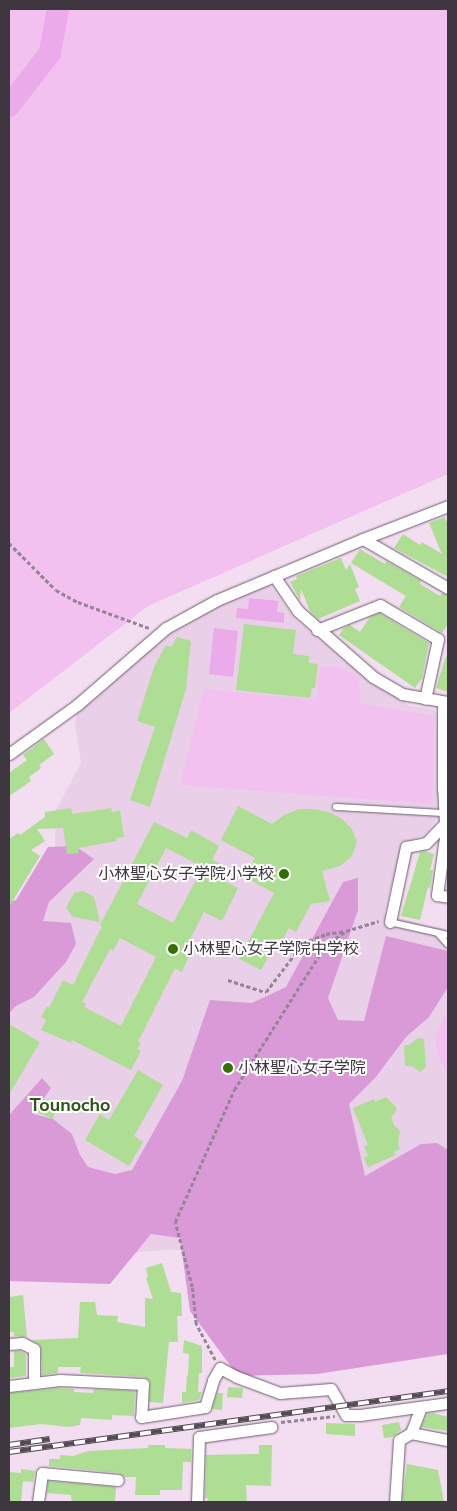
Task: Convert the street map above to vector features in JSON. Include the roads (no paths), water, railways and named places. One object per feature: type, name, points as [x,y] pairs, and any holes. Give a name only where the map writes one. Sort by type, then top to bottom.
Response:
[{"type":"street","points":[[9,754],[76,705],[160,633],[217,600],[448,506]]},
{"type":"street","points":[[363,539],[448,588]]},
{"type":"street","points":[[274,576],[298,611],[317,630],[373,677],[402,694],[446,702],[446,820],[437,895],[448,897]]},
{"type":"street","points":[[317,630],[380,605],[438,638],[424,699]]},
{"type":"street","points":[[390,922],[406,847],[426,843],[446,820]]},
{"type":"street","points":[[9,1344],[22,1343],[34,1349],[34,1383]]},
{"type":"street","points":[[9,1386],[60,1380],[142,1384],[141,1417],[205,1407],[213,1380],[220,1368],[237,1377],[280,1393],[331,1389],[346,1415],[360,1415],[448,1403]]},
{"type":"street","points":[[395,1502],[399,1440],[411,1433],[421,1407]]},
{"type":"street","points":[[197,1502],[199,1437],[271,1427]]},
{"type":"street","points":[[411,1433],[448,1440]]},
{"type":"street","points":[[38,1502],[42,1473],[118,1480]]},
{"type":"lane","points":[[336,807],[446,820]]},
{"type":"lane","points":[[390,922],[448,935]]},
{"type":"lane","points":[[438,933],[448,944]]},
{"type":"waterway","points":[[9,106],[50,53],[58,9]]},
{"type":"railway","points":[[9,1452],[448,1391]]},
{"type":"railway","points":[[9,1445],[50,1439]]},
{"type":"place","name":"小林聖心女子学院小学校","points":[[284,874]]},
{"type":"place","name":"小林聖心女子学院中学校","points":[[173,949]]},
{"type":"place","name":"小林聖心女子学院","points":[[228,1068]]},
{"type":"district","name":"Tounocho","points":[[70,1105]]}]
